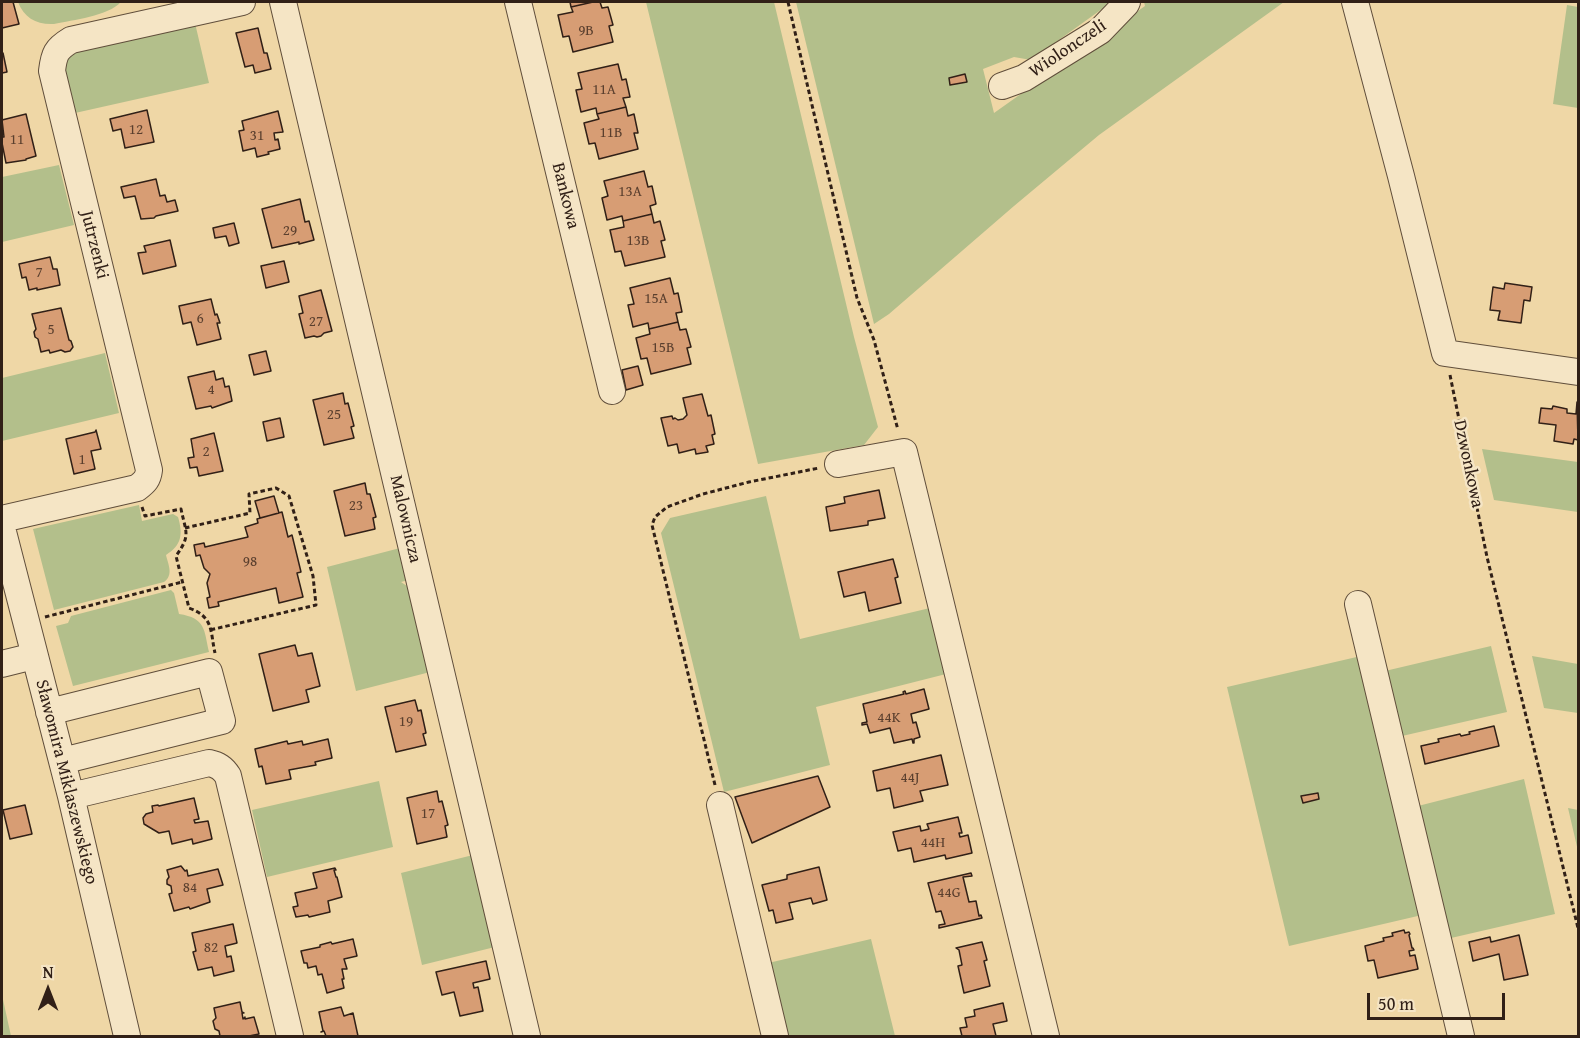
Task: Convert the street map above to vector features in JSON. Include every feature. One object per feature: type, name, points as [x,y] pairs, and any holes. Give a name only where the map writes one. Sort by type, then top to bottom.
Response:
[{"type":"street","name":"Jutrzenki","points":[[138,488],[145,483],[149,470],[52,71],[54,56],[61,46],[71,40],[208,5],[242,2]]},
{"type":"street","name":"Malownicza","points":[[283,2],[527,1036]]},
{"type":"street","name":"Bankowa","points":[[518,2],[612,391]]},
{"type":"street","name":"Wiolonczeli","points":[[1002,86],[1024,78],[1100,31],[1127,2]]},
{"type":"street","points":[[1355,2],[1445,353],[1578,372]]},
{"type":"street","points":[[838,465],[904,452],[1046,1036]]},
{"type":"street","points":[[2,519],[138,488]]},
{"type":"street","name":"Sławomira Miklaszewskiego","points":[[2,528],[71,795],[127,1036]]},
{"type":"street","points":[[1358,604],[1461,1036]]},
{"type":"street","points":[[2,664],[34,656]]},
{"type":"street","points":[[50,712],[209,672],[222,721],[62,761]]},
{"type":"street","points":[[71,795],[209,762],[224,768],[228,776],[290,1036]]},
{"type":"street","points":[[720,805],[775,1036]]},
{"type":"path","points":[[788,2],[856,298],[874,340],[904,452]]},
{"type":"path","name":"Dzwonkowa","points":[[1445,353],[1487,557],[1578,928]]},
{"type":"path","points":[[720,805],[652,525],[655,517],[667,507],[703,494],[750,482],[838,465]]},
{"type":"path","points":[[138,488],[145,516],[181,509],[187,536],[176,556],[189,608],[207,618],[218,663],[209,672]]},
{"type":"path","points":[[185,528],[250,513],[249,494],[276,488],[289,496],[313,576],[316,605],[210,630]]},
{"type":"path","points":[[26,622],[182,582]]},
{"type":"green space","points":[[18,2],[121,2],[99,14],[54,24],[37,22],[32,19]]},
{"type":"green space","points":[[646,2],[774,2],[854,337],[878,427],[864,445],[758,464]]},
{"type":"green space","points":[[796,2],[1110,2],[1031,60],[1014,57],[983,69],[994,113],[1145,6],[1144,2],[1284,2],[1099,135],[889,314],[874,324]]},
{"type":"green space","points":[[1567,5],[1578,7],[1578,108],[1553,104]]},
{"type":"green space","points":[[195,23],[209,83],[75,113],[64,68],[69,56],[80,48]]},
{"type":"green space","points":[[59,165],[74,225],[2,242],[2,177]]},
{"type":"green space","points":[[105,353],[119,413],[2,441],[2,378]]},
{"type":"green space","points":[[1482,449],[1578,462],[1578,512],[1494,500]]},
{"type":"green space","points":[[766,496],[800,639],[930,608],[946,674],[816,707],[830,765],[724,792],[661,533],[670,518]]},
{"type":"green space","points":[[139,505],[142,521],[173,514],[178,517],[181,534],[178,543],[166,555],[170,569],[167,579],[164,582],[54,610],[33,529]]},
{"type":"green space","points":[[404,547],[412,579],[401,582],[416,592],[434,671],[356,691],[327,567]]},
{"type":"green space","points":[[171,590],[174,593],[179,614],[194,619],[202,626],[209,652],[73,686],[56,626],[68,623],[71,616]]},
{"type":"green space","points":[[1491,646],[1507,712],[1402,736],[1385,671]]},
{"type":"green space","points":[[1361,656],[1422,915],[1289,946],[1227,687]]},
{"type":"green space","points":[[1532,656],[1578,664],[1578,713],[1544,708]]},
{"type":"green space","points":[[1524,779],[1555,914],[1451,938],[1418,806]]},
{"type":"green space","points":[[379,781],[393,847],[267,877],[252,810]]},
{"type":"green space","points":[[1568,808],[1578,810],[1578,851]]},
{"type":"green space","points":[[477,854],[499,946],[422,965],[401,873]]},
{"type":"green space","points":[[871,939],[895,1036],[782,1036],[764,964]]},
{"type":"green space","points":[[2,995],[11,1036],[2,1036]]},
{"type":"building","points":[[2,2],[13,2],[19,24],[2,28]]},
{"type":"building","points":[[570,2],[593,2],[571,7]]},
{"type":"building","points":[[600,2],[602,8],[608,7],[613,25],[609,26],[613,42],[573,52],[569,36],[563,37],[558,15],[573,12],[571,7]]},
{"type":"building","points":[[258,28],[264,53],[267,53],[271,69],[255,73],[253,65],[245,67],[236,33]]},
{"type":"building","points":[[2,54],[7,72],[2,73]]},
{"type":"building","points":[[618,64],[622,80],[626,79],[630,97],[623,98],[626,107],[597,114],[596,108],[581,112],[576,90],[582,89],[578,73]]},
{"type":"building","points":[[965,74],[967,82],[950,85],[949,78]]},
{"type":"building","points":[[626,107],[628,116],[634,114],[638,133],[634,133],[638,149],[599,159],[595,143],[589,144],[584,123],[599,119],[597,114]]},
{"type":"building","points":[[147,110],[154,142],[125,148],[121,129],[113,131],[110,119]]},
{"type":"building","points":[[278,111],[283,132],[274,133],[280,149],[257,157],[255,148],[243,151],[239,131],[244,130],[242,121]]},
{"type":"building","points":[[26,114],[36,156],[6,163],[2,143],[2,137],[4,137],[2,120]]},
{"type":"building","points":[[644,171],[648,187],[652,186],[656,204],[650,206],[652,214],[623,221],[622,216],[607,220],[602,198],[608,196],[604,181]]},
{"type":"building","points":[[156,179],[160,196],[165,195],[167,202],[175,200],[178,211],[141,219],[135,196],[124,198],[121,187]]},
{"type":"building","points":[[300,199],[305,222],[309,221],[314,240],[272,248],[262,209]]},
{"type":"building","points":[[652,214],[654,223],[660,221],[665,240],[661,241],[665,257],[625,266],[621,251],[615,252],[610,230],[624,227],[623,221]]},
{"type":"building","points":[[234,223],[239,243],[229,246],[226,236],[215,238],[213,228]]},
{"type":"building","points":[[170,240],[176,266],[143,274],[138,253],[146,252],[144,246]]},
{"type":"building","points":[[50,257],[53,269],[57,269],[60,285],[29,290],[26,277],[22,278],[19,264]]},
{"type":"building","points":[[284,261],[289,282],[266,288],[261,266]]},
{"type":"building","points":[[670,278],[674,294],[678,293],[682,312],[676,313],[678,322],[649,329],[648,323],[633,327],[628,305],[634,304],[630,288]]},
{"type":"building","points":[[1505,283],[1532,287],[1530,301],[1524,300],[1521,323],[1498,320],[1500,311],[1490,310],[1493,287],[1504,289]]},
{"type":"building","points":[[321,290],[332,331],[321,336],[305,338],[299,314],[303,313],[299,296]]},
{"type":"building","points":[[211,299],[215,315],[217,314],[220,323],[217,323],[221,339],[197,345],[191,322],[183,324],[179,306]]},
{"type":"building","points":[[61,308],[73,347],[70,351],[65,352],[61,350],[50,353],[49,350],[41,352],[38,339],[35,337],[36,329],[32,314]]},
{"type":"building","points":[[678,322],[680,330],[686,329],[691,347],[687,348],[691,364],[651,374],[647,358],[641,359],[636,338],[650,334],[649,329]]},
{"type":"building","points":[[266,351],[271,371],[254,375],[249,355]]},
{"type":"building","points":[[638,366],[643,385],[626,390],[622,370]]},
{"type":"building","points":[[214,371],[216,380],[223,378],[225,387],[229,386],[232,401],[212,408],[211,406],[196,409],[188,377]]},
{"type":"building","points":[[343,393],[354,426],[351,427],[354,438],[324,445],[313,400]]},
{"type":"building","points":[[702,394],[708,416],[711,415],[715,434],[712,435],[714,444],[706,446],[708,452],[696,454],[695,449],[679,453],[677,444],[668,446],[661,418],[672,416],[673,419],[683,419],[687,415],[683,398]]},
{"type":"building","points":[[1577,402],[1578,440],[1574,439],[1573,444],[1554,441],[1556,425],[1539,423],[1541,408],[1552,409],[1553,406],[1567,409],[1567,413],[1576,414]]},
{"type":"building","points":[[280,418],[284,437],[267,441],[263,422]]},
{"type":"building","points":[[96,430],[101,449],[91,451],[95,469],[74,474],[66,439]]},
{"type":"building","points":[[214,433],[223,471],[199,476],[197,467],[190,468],[188,458],[194,457],[191,439]]},
{"type":"building","points":[[365,483],[376,517],[373,518],[375,529],[345,536],[334,491]]},
{"type":"building","points":[[879,490],[885,518],[868,521],[868,525],[830,531],[826,507],[845,503],[844,497]]},
{"type":"building","points":[[274,496],[279,513],[260,518],[255,501]]},
{"type":"building","points":[[282,512],[288,537],[292,535],[301,572],[297,573],[303,597],[279,603],[276,588],[218,602],[219,606],[209,608],[207,598],[210,597],[207,583],[210,574],[204,568],[200,555],[196,556],[194,545],[204,543],[205,547],[248,537],[245,527],[258,523],[257,519]]},
{"type":"building","points":[[893,559],[901,603],[869,611],[865,592],[844,597],[838,572]]},
{"type":"building","points":[[295,645],[298,656],[312,653],[320,686],[306,690],[309,702],[273,711],[259,654]]},
{"type":"building","points":[[924,689],[929,709],[911,714],[920,737],[914,739],[914,743],[912,739],[894,743],[890,728],[870,733],[867,724],[862,725],[867,722],[863,704],[904,694],[905,691],[906,694]]},
{"type":"building","points":[[415,700],[418,711],[421,710],[426,745],[396,752],[385,707]]},
{"type":"building","points":[[1494,726],[1499,746],[1425,764],[1421,746],[1439,742],[1438,739],[1470,734],[1469,732]]},
{"type":"building","points":[[328,739],[332,758],[315,762],[316,765],[289,770],[291,779],[266,784],[255,749],[287,741],[288,744],[302,741],[303,745]]},
{"type":"building","points":[[941,755],[948,785],[920,791],[923,801],[894,808],[890,788],[877,791],[873,771]]},
{"type":"building","points":[[818,776],[830,807],[752,843],[735,797]]},
{"type":"building","points":[[437,791],[448,825],[445,826],[447,837],[417,844],[407,798]]},
{"type":"building","points":[[1318,793],[1319,799],[1303,803],[1301,796]]},
{"type":"building","points":[[194,798],[199,819],[194,820],[195,823],[208,821],[212,839],[193,844],[192,839],[172,844],[169,831],[159,833],[144,824],[143,818],[146,814],[153,812],[152,806]]},
{"type":"building","points":[[25,805],[32,834],[10,839],[3,810]]},
{"type":"building","points":[[958,817],[962,833],[959,833],[960,837],[968,835],[972,853],[946,859],[945,855],[914,862],[911,848],[898,851],[893,832],[920,826],[921,831],[929,829],[927,824]]},
{"type":"building","points":[[181,866],[185,871],[187,870],[188,876],[218,869],[223,885],[207,889],[210,902],[190,909],[189,907],[174,911],[169,894],[172,893],[171,886],[167,884],[169,877],[167,870]]},
{"type":"building","points":[[819,867],[827,900],[813,904],[811,898],[789,903],[793,919],[776,923],[773,910],[769,911],[762,885],[787,879],[787,875]]},
{"type":"building","points":[[335,868],[342,897],[328,901],[330,912],[309,917],[308,915],[296,917],[293,907],[298,906],[295,893],[317,888],[313,873]]},
{"type":"building","points":[[971,873],[972,876],[963,877],[969,902],[976,901],[979,916],[981,915],[982,918],[939,928],[939,925],[945,924],[941,911],[936,912],[928,883]]},
{"type":"building","points":[[233,924],[237,943],[225,946],[227,957],[231,956],[234,971],[214,976],[212,967],[198,970],[193,952],[196,951],[192,933]]},
{"type":"building","points":[[1404,930],[1405,933],[1410,934],[1414,950],[1409,951],[1410,956],[1415,955],[1418,969],[1378,978],[1374,960],[1368,961],[1365,946],[1384,941],[1383,938],[1393,936],[1392,933]]},
{"type":"building","points":[[1519,935],[1528,975],[1504,980],[1499,954],[1473,961],[1469,942],[1490,937],[1491,942]]},
{"type":"building","points":[[353,939],[357,956],[344,959],[347,969],[342,969],[344,988],[327,993],[322,974],[318,975],[316,966],[308,968],[301,951],[331,942],[332,944]]},
{"type":"building","points":[[982,942],[990,986],[964,993],[958,966],[962,965],[959,950],[956,948]]},
{"type":"building","points":[[486,961],[490,979],[473,983],[474,988],[478,987],[483,1011],[460,1016],[454,992],[442,995],[436,972]]},
{"type":"building","points":[[240,1002],[244,1013],[242,1013],[243,1019],[254,1017],[259,1034],[220,1036],[213,1021],[216,1018],[214,1008]]},
{"type":"building","points":[[1003,1003],[1007,1021],[993,1024],[996,1036],[962,1036],[960,1028],[967,1027],[965,1018],[975,1016],[974,1010]]},
{"type":"building","points":[[341,1007],[344,1016],[353,1013],[358,1036],[326,1036],[324,1031],[321,1032],[323,1031],[319,1012]]}]
